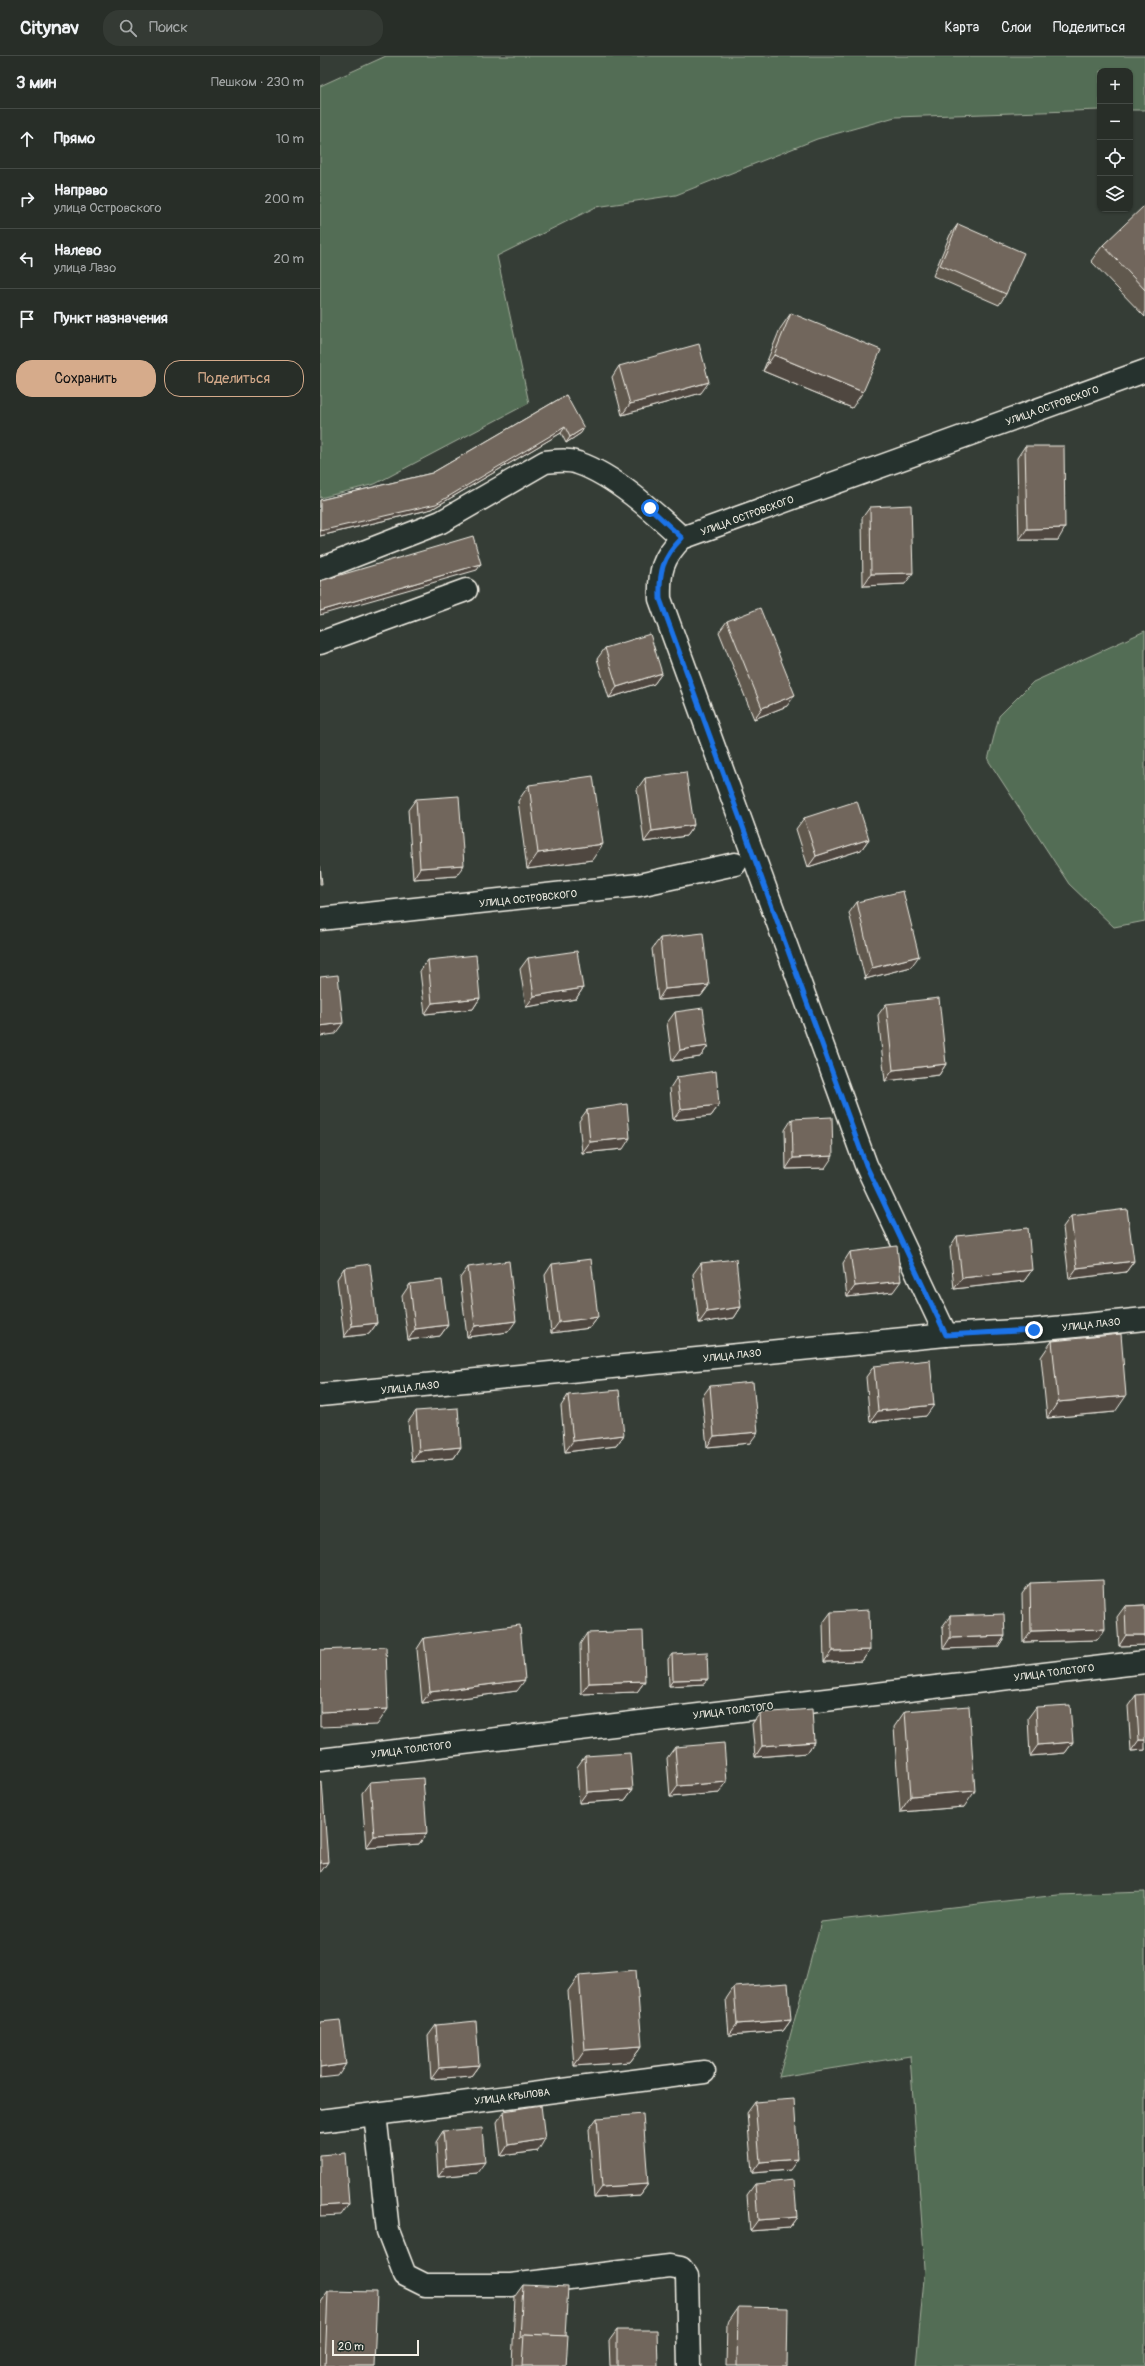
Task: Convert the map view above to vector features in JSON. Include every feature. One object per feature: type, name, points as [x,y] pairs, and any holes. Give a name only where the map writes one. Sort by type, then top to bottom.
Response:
[{"type":"street","name":"УЛИЦА ОСТРОВСКОГО","points":[[946,1335],[866,1165],[660,599],[659,576],[671,549],[682,538],[1145,371]]},
{"type":"street","points":[[320,569],[441,522],[545,462],[562,460],[577,462],[596,470],[650,508],[682,538]]},
{"type":"street","points":[[320,643],[466,590]]},
{"type":"street","name":"УЛИЦА ОСТРОВСКОГО","points":[[320,919],[639,885],[735,864]]},
{"type":"street","name":"УЛИЦА ЛАЗО","points":[[320,1395],[946,1335],[1034,1330],[1145,1319]]},
{"type":"street","name":"УЛИЦА ТОЛСТОГО","points":[[320,1760],[1145,1662]]},
{"type":"street","name":"УЛИЦА КРЫЛОВА","points":[[320,2121],[704,2072]]},
{"type":"street","points":[[375,2114],[388,2231],[405,2275],[425,2285],[511,2285],[670,2266],[681,2268],[687,2276],[689,2366]]},
{"type":"green space","points":[[386,56],[1145,56],[1145,110],[1133,110],[1133,68],[1097,68],[1097,110],[895,117],[817,139],[676,195],[596,207],[497,256],[529,403],[375,484],[320,498],[320,86]]},
{"type":"green space","points":[[1145,631],[1145,921],[1114,927],[1069,884],[988,760],[999,716],[1033,682]]},
{"type":"green space","points":[[1145,1892],[1145,2366],[916,2366],[925,2268],[910,2056],[779,2077],[821,1922],[1058,1895]]},
{"type":"building","points":[[1144,206],[1145,208],[1145,290],[1103,245]]},
{"type":"building","points":[[958,224],[1024,253],[1006,294],[940,265]]},
{"type":"building","points":[[791,313],[881,350],[863,392],[774,355]]},
{"type":"building","points":[[699,344],[709,382],[630,404],[619,366]]},
{"type":"building","points":[[566,395],[584,428],[570,437],[565,427],[436,504],[320,531],[320,500],[432,473]]},
{"type":"building","points":[[1025,446],[1064,446],[1065,528],[1027,529]]},
{"type":"building","points":[[911,505],[913,573],[871,574],[870,507]]},
{"type":"building","points":[[473,536],[481,564],[320,611],[320,581]]},
{"type":"building","points":[[760,608],[795,695],[762,708],[727,621]]},
{"type":"building","points":[[650,634],[662,673],[617,687],[605,648]]},
{"type":"building","points":[[686,772],[694,825],[652,831],[645,778]]},
{"type":"building","points":[[593,776],[603,844],[538,853],[529,785]]},
{"type":"building","points":[[459,796],[464,865],[420,868],[416,799]]},
{"type":"building","points":[[857,801],[869,839],[816,856],[804,818]]},
{"type":"building","points":[[320,866],[322,884],[320,884]]},
{"type":"building","points":[[903,891],[919,956],[872,968],[857,902]]},
{"type":"building","points":[[703,933],[709,985],[665,989],[660,938]]},
{"type":"building","points":[[577,951],[583,988],[534,996],[528,958]]},
{"type":"building","points":[[476,955],[480,998],[432,1003],[428,960]]},
{"type":"building","points":[[338,975],[343,1023],[320,1026],[320,977]]},
{"type":"building","points":[[939,998],[946,1064],[893,1070],[886,1004]]},
{"type":"building","points":[[703,1008],[708,1046],[680,1050],[675,1012]]},
{"type":"building","points":[[716,1071],[719,1105],[681,1109],[677,1077]]},
{"type":"building","points":[[627,1104],[630,1138],[590,1142],[587,1110]]},
{"type":"building","points":[[832,1117],[833,1156],[793,1158],[792,1119]]},
{"type":"building","points":[[1127,1209],[1134,1261],[1077,1268],[1071,1216]]},
{"type":"building","points":[[1028,1228],[1032,1270],[962,1278],[957,1236]]},
{"type":"building","points":[[897,1246],[901,1281],[855,1286],[850,1252]]},
{"type":"building","points":[[591,1259],[598,1317],[559,1322],[552,1264]]},
{"type":"building","points":[[736,1259],[741,1307],[707,1312],[701,1263]]},
{"type":"building","points":[[509,1261],[516,1321],[475,1326],[468,1267]]},
{"type":"building","points":[[370,1264],[377,1323],[352,1326],[344,1268]]},
{"type":"building","points":[[442,1280],[448,1325],[415,1329],[410,1284]]},
{"type":"building","points":[[1121,1334],[1126,1396],[1058,1402],[1052,1341]]},
{"type":"building","points":[[930,1360],[934,1405],[878,1411],[874,1366]]},
{"type":"building","points":[[753,1382],[758,1432],[714,1436],[710,1386]]},
{"type":"building","points":[[619,1390],[624,1435],[573,1441],[568,1395]]},
{"type":"building","points":[[458,1408],[461,1447],[419,1451],[416,1411]]},
{"type":"building","points":[[1103,1580],[1105,1629],[1031,1631],[1030,1583]]},
{"type":"building","points":[[1145,1605],[1145,1635],[1126,1635],[1125,1606]]},
{"type":"building","points":[[869,1610],[870,1650],[832,1651],[831,1612]]},
{"type":"building","points":[[1004,1614],[1005,1636],[950,1638],[950,1616]]},
{"type":"building","points":[[520,1625],[525,1680],[430,1692],[424,1638]]},
{"type":"building","points":[[643,1631],[645,1681],[589,1683],[587,1633]]},
{"type":"building","points":[[386,1647],[388,1709],[320,1712],[320,1650]]},
{"type":"building","points":[[707,1652],[708,1679],[673,1680],[672,1654]]},
{"type":"building","points":[[1145,1694],[1145,1740],[1139,1740],[1136,1695]]},
{"type":"building","points":[[1070,1705],[1073,1742],[1038,1745],[1036,1707]]},
{"type":"building","points":[[969,1706],[975,1791],[911,1796],[905,1711]]},
{"type":"building","points":[[812,1709],[814,1742],[762,1746],[760,1713]]},
{"type":"building","points":[[724,1743],[727,1782],[678,1786],[675,1747]]},
{"type":"building","points":[[630,1753],[633,1789],[587,1792],[585,1756]]},
{"type":"building","points":[[423,1778],[427,1833],[374,1836],[370,1782]]},
{"type":"building","points":[[322,1782],[328,1862],[320,1863],[320,1783]]},
{"type":"building","points":[[636,1970],[642,2046],[585,2050],[579,1975]]},
{"type":"building","points":[[788,1983],[791,2020],[737,2024],[734,1987]]},
{"type":"building","points":[[340,2020],[346,2064],[320,2068],[320,2022]]},
{"type":"building","points":[[476,2021],[479,2065],[439,2068],[436,2025]]},
{"type":"building","points":[[794,2099],[798,2159],[760,2162],[755,2102]]},
{"type":"building","points":[[541,2105],[545,2139],[508,2145],[504,2111]]},
{"type":"building","points":[[643,2114],[648,2184],[602,2187],[597,2118]]},
{"type":"building","points":[[482,2128],[485,2162],[446,2166],[443,2131]]},
{"type":"building","points":[[345,2153],[349,2204],[320,2206],[320,2155]]},
{"type":"building","points":[[794,2180],[797,2217],[758,2220],[755,2184]]},
{"type":"building","points":[[523,2285],[568,2287],[565,2336],[524,2334],[520,2339]]},
{"type":"building","points":[[328,2291],[377,2292],[374,2366],[325,2366]]},
{"type":"building","points":[[738,2307],[788,2308],[787,2366],[737,2366]]},
{"type":"building","points":[[617,2330],[657,2330],[658,2366],[617,2366]]},
{"type":"building","points":[[524,2334],[568,2336],[566,2366],[522,2366]]},
{"type":"route","points":[[650,508],[682,538],[671,549],[659,576],[660,599],[756,858],[866,1165],[946,1335],[1034,1330]]}]
